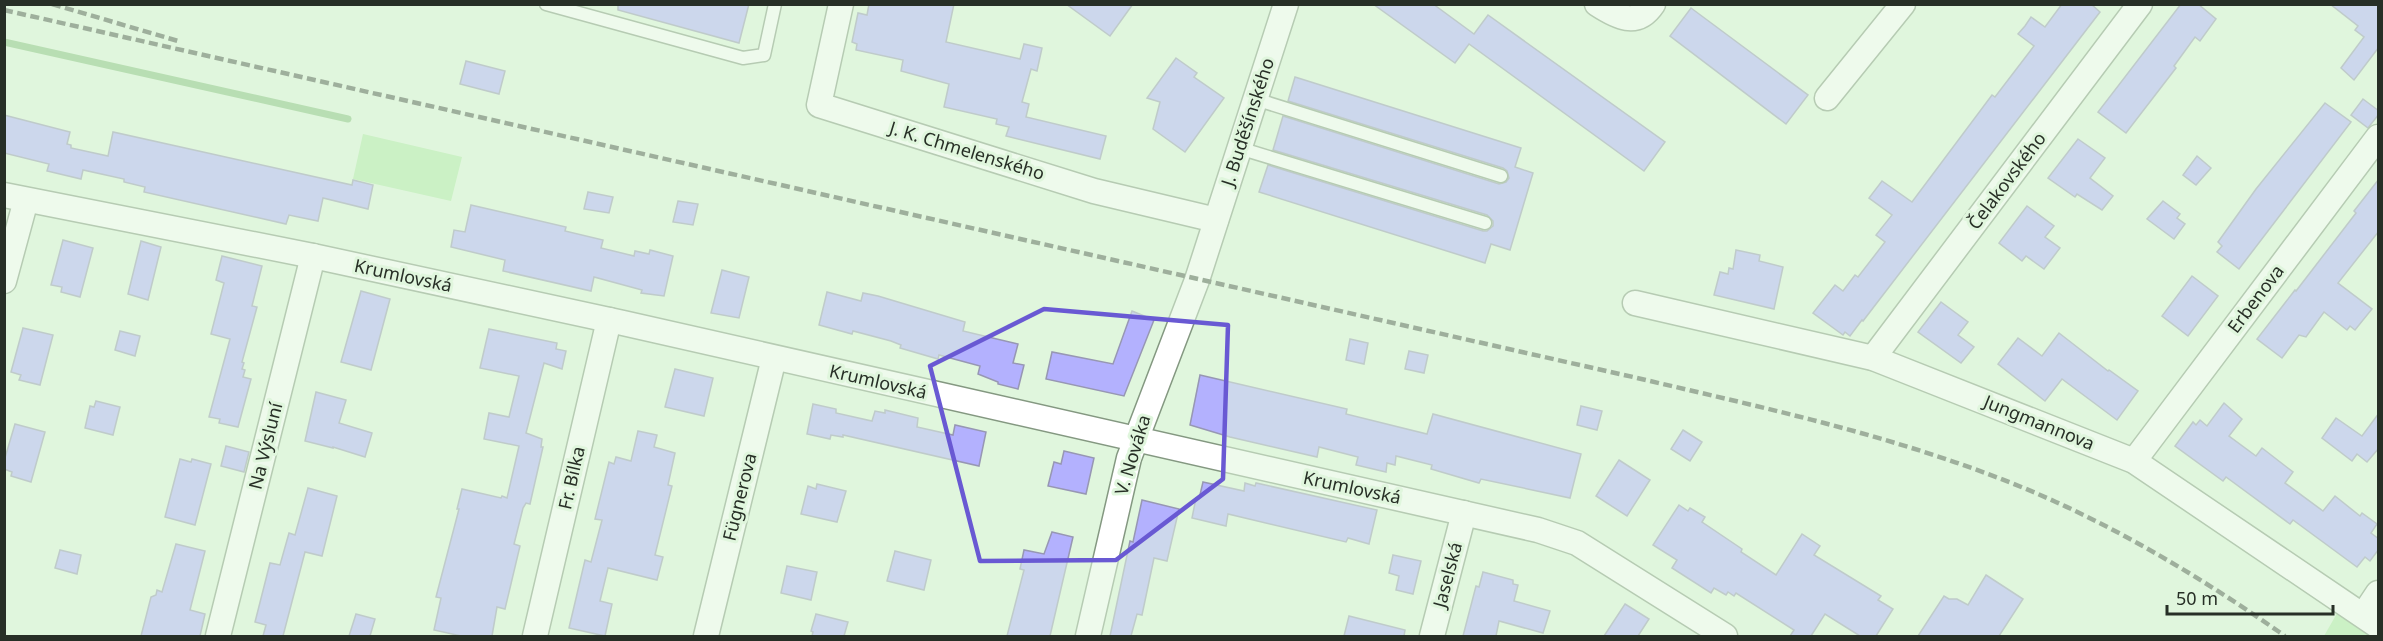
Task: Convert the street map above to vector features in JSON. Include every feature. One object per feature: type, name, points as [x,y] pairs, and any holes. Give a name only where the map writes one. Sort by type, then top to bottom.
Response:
[{"type":"street","name":"J. K. Chmelenského","points":[[841,4],[819,105],[1213,230]]},
{"type":"street","name":"J. Buděšínského","points":[[1197,280],[1286,4]]},
{"type":"street","points":[[1597,4],[1623,19],[1644,12]]},
{"type":"street","points":[[1827,98],[1903,4]]},
{"type":"street","name":"Čelakovského","points":[[1873,358],[2140,4]]},
{"type":"street","name":"Erbenova","points":[[2134,461],[2379,137]]},
{"type":"street","points":[[4,281],[15,197]]},
{"type":"street","name":"Krumlovská","points":[[15,197],[313,256],[609,320],[1538,530],[1577,543],[1725,636]]},
{"type":"street","name":"Na Výsluní","points":[[218,636],[313,256]]},
{"type":"street","name":"V. Nováka","points":[[1088,636],[1134,440],[1197,280]]},
{"type":"street","name":"Jungmannova","points":[[1635,303],[1661,302],[1873,358],[2134,461],[2371,620]]},
{"type":"street","name":"Fr. Bílka","points":[[536,636],[609,320]]},
{"type":"street","name":"Fügnerova","points":[[706,636],[774,358]]},
{"type":"street","name":"Jaselská","points":[[1432,636],[1464,513]]},
{"type":"street","points":[[2371,620],[2379,593]]},
{"type":"lane","points":[[546,4],[743,58],[764,55],[775,4]]},
{"type":"lane","points":[[1255,99],[1501,176]]},
{"type":"lane","points":[[1239,148],[1485,223]]},
{"type":"highlighted area","points":[[1044,309],[1228,325],[1223,479],[1116,560],[980,561],[930,366]]},
{"type":"green space","points":[[363,134],[462,157],[451,201],[353,179]]},
{"type":"green space","points":[[2343,603],[2378,636],[2324,636]]},
{"type":"building","points":[[618,4],[749,4],[739,43],[618,10]]},
{"type":"building","points":[[869,4],[954,4],[946,42],[1020,59],[1024,44],[1042,48],[1037,71],[1031,69],[1022,102],[1029,104],[1026,117],[1106,136],[1100,159],[1006,136],[1009,127],[996,124],[997,119],[944,107],[949,84],[901,71],[903,60],[856,50],[857,44],[852,42],[858,13],[867,15]]},
{"type":"building","points":[[1066,4],[1133,4],[1110,36]]},
{"type":"building","points":[[1373,4],[1433,4],[1474,34],[1488,15],[1665,142],[1644,171],[1469,44],[1455,63]]},
{"type":"building","points":[[2062,4],[2091,4],[2100,12],[1863,321],[1850,336],[1845,332],[1843,335],[1813,313],[1835,285],[1843,291],[1855,275],[1858,277],[1885,242],[1876,235],[1892,215],[1869,198],[1882,181],[1912,202],[1992,95],[1995,97],[2034,46],[2018,34],[2031,17],[2045,27]]},
{"type":"building","points":[[2181,4],[2198,4],[2216,19],[2200,41],[2195,37],[2174,66],[2176,68],[2126,133],[2098,112]]},
{"type":"building","points":[[2330,4],[2379,4],[2379,47],[2354,80],[2341,68],[2364,37],[2355,30],[2358,26]]},
{"type":"building","points":[[1691,8],[1808,95],[1786,124],[1670,36]]},
{"type":"building","points":[[1176,58],[1197,73],[1194,77],[1224,98],[1185,152],[1153,129],[1160,102],[1147,98]]},
{"type":"building","points":[[466,61],[505,71],[499,94],[460,84]]},
{"type":"building","points":[[1295,77],[1521,148],[1515,167],[1533,173],[1510,250],[1491,244],[1485,263],[1259,192],[1268,165],[1483,231],[1493,226],[1493,221],[1487,215],[1273,150],[1283,116],[1499,184],[1506,182],[1509,178],[1507,171],[1503,168],[1288,101]]},
{"type":"building","points":[[2363,99],[2379,111],[2368,128],[2351,115]]},
{"type":"building","points":[[2325,103],[2351,122],[2239,269],[2217,252],[2222,246],[2218,242],[2256,189]]},
{"type":"building","points":[[4,115],[70,132],[67,144],[71,145],[71,148],[108,156],[113,132],[352,185],[353,180],[373,185],[368,209],[323,198],[318,221],[289,215],[286,224],[144,192],[145,187],[124,182],[124,179],[83,170],[81,179],[47,171],[49,164],[4,153]]},
{"type":"building","points":[[2078,139],[2105,158],[2090,178],[2113,196],[2102,210],[2077,194],[2075,197],[2048,178]]},
{"type":"building","points":[[2197,156],[2211,168],[2196,185],[2183,175]]},
{"type":"building","points":[[2379,179],[2379,231],[2338,283],[2372,309],[2355,330],[2350,326],[2347,330],[2324,312],[2306,337],[2299,335],[2282,358],[2257,339],[2356,213],[2354,211]]},
{"type":"building","points":[[588,192],[613,197],[609,213],[584,209]]},
{"type":"building","points":[[678,201],[698,204],[693,225],[673,222]]},
{"type":"building","points":[[2163,201],[2180,214],[2177,218],[2185,224],[2174,239],[2147,219]]},
{"type":"building","points":[[471,205],[566,227],[565,231],[603,240],[601,248],[634,256],[635,251],[649,254],[650,250],[673,256],[664,296],[641,293],[642,290],[594,277],[591,291],[503,271],[505,260],[451,247],[454,230],[465,232]]},
{"type":"building","points":[[2027,206],[2054,226],[2045,237],[2060,248],[2044,269],[2026,256],[2022,261],[1999,243]]},
{"type":"building","points":[[63,240],[93,248],[80,297],[61,292],[62,287],[51,285]]},
{"type":"building","points":[[141,241],[161,247],[148,300],[128,294]]},
{"type":"building","points":[[1736,250],[1760,255],[1759,261],[1783,267],[1774,309],[1714,295],[1720,272],[1728,274],[1729,268],[1733,269]]},
{"type":"building","points":[[222,256],[262,266],[252,306],[257,307],[242,362],[244,363],[242,369],[245,370],[243,377],[251,379],[238,427],[219,423],[220,419],[209,417],[230,339],[211,334],[224,283],[216,280]]},
{"type":"building","points":[[722,270],[749,277],[739,318],[711,313]]},
{"type":"building","points":[[2192,276],[2218,296],[2188,336],[2162,316]]},
{"type":"building","points":[[361,291],[390,299],[371,370],[341,362]]},
{"type":"building","points":[[827,292],[861,301],[863,293],[878,296],[965,322],[963,331],[1018,344],[1013,363],[1024,365],[1018,389],[998,384],[978,374],[980,366],[939,355],[938,359],[900,348],[901,345],[891,341],[819,325]]},
{"type":"building","points":[[1941,302],[1968,322],[1958,335],[1974,347],[1961,363],[1918,332]]},
{"type":"building","points":[[1132,311],[1154,320],[1124,396],[1046,379],[1052,352],[1113,364]]},
{"type":"building","points":[[23,328],[53,335],[40,385],[19,380],[21,375],[11,372]]},
{"type":"building","points":[[489,329],[557,343],[556,349],[566,351],[562,369],[544,363],[526,433],[542,439],[541,447],[543,447],[530,504],[526,503],[523,508],[514,544],[520,546],[505,609],[497,607],[492,636],[461,636],[434,630],[441,598],[436,597],[462,489],[507,498],[519,446],[484,439],[489,413],[509,417],[519,376],[480,368]]},
{"type":"building","points":[[120,331],[140,336],[135,356],[115,350]]},
{"type":"building","points":[[2059,333],[2138,391],[2117,420],[2062,379],[2045,401],[1998,364],[2018,338],[2042,356]]},
{"type":"building","points":[[1350,339],[1368,343],[1364,364],[1346,360]]},
{"type":"building","points":[[1409,351],[1428,355],[1424,373],[1405,369]]},
{"type":"building","points":[[675,369],[713,378],[704,416],[665,407]]},
{"type":"building","points":[[1200,375],[1347,409],[1346,414],[1427,434],[1433,414],[1581,454],[1570,498],[1481,479],[1479,483],[1431,469],[1432,465],[1396,456],[1395,465],[1387,463],[1386,472],[1356,465],[1358,457],[1319,447],[1317,457],[1230,437],[1190,425]]},
{"type":"building","points":[[316,392],[346,400],[339,423],[372,433],[365,457],[305,441]]},
{"type":"building","points":[[96,401],[120,407],[113,435],[85,428],[90,406],[94,407]]},
{"type":"building","points":[[2224,403],[2242,419],[2229,436],[2256,456],[2262,448],[2293,472],[2285,483],[2323,511],[2335,496],[2360,516],[2362,513],[2377,524],[2371,533],[2379,539],[2379,549],[2370,561],[2365,557],[2357,567],[2293,520],[2290,524],[2226,477],[2223,481],[2175,446],[2193,422],[2196,425],[2200,420],[2207,426]]},
{"type":"building","points":[[813,404],[836,409],[836,413],[872,421],[875,411],[885,413],[885,410],[918,418],[917,427],[953,435],[955,425],[986,432],[979,466],[843,435],[843,437],[831,435],[830,439],[807,434]]},
{"type":"building","points":[[1581,406],[1602,411],[1597,430],[1577,425]]},
{"type":"building","points":[[2379,413],[2379,448],[2367,462],[2357,454],[2352,461],[2322,438],[2336,418],[2362,436]]},
{"type":"building","points":[[15,424],[45,432],[31,482],[11,476],[12,472],[4,469],[4,461]]},
{"type":"building","points":[[1683,430],[1702,442],[1690,461],[1671,449]]},
{"type":"building","points":[[638,431],[657,435],[654,447],[675,453],[668,485],[672,486],[655,555],[663,557],[657,580],[608,568],[600,601],[612,604],[605,636],[569,628],[585,560],[591,562],[602,520],[595,519],[609,462],[614,464],[616,457],[631,461]]},
{"type":"building","points":[[226,446],[249,452],[244,472],[221,466]]},
{"type":"building","points":[[1064,451],[1094,458],[1086,494],[1048,486],[1054,462],[1061,464]]},
{"type":"building","points":[[180,459],[191,462],[192,459],[211,464],[195,525],[165,517]]},
{"type":"building","points":[[1619,460],[1650,480],[1627,516],[1596,496]]},
{"type":"building","points":[[1203,482],[1244,491],[1245,483],[1255,486],[1256,483],[1377,510],[1369,544],[1348,538],[1346,542],[1228,514],[1226,526],[1192,518],[1196,498],[1199,499]]},
{"type":"building","points":[[817,484],[846,491],[837,522],[801,514],[808,486],[816,489]]},
{"type":"building","points":[[308,488],[337,496],[322,556],[305,552],[283,636],[263,636],[266,625],[255,622],[270,563],[280,565],[289,533],[295,535]]},
{"type":"building","points":[[1142,500],[1179,509],[1167,561],[1154,558],[1142,615],[1137,614],[1131,636],[1110,636],[1130,541],[1133,542]]},
{"type":"building","points":[[1679,505],[1688,511],[1690,508],[1705,517],[1702,522],[1776,575],[1802,534],[1820,546],[1814,555],[1881,596],[1878,600],[1893,609],[1876,636],[1860,636],[1825,614],[1811,636],[1790,636],[1794,630],[1736,593],[1734,596],[1728,592],[1726,595],[1714,588],[1711,593],[1672,568],[1677,560],[1653,545]]},
{"type":"building","points":[[1052,532],[1073,537],[1050,636],[1007,636],[1024,570],[1020,569],[1024,550],[1044,554]]},
{"type":"building","points":[[176,544],[205,551],[190,610],[205,614],[200,636],[141,636],[151,597],[156,595],[157,590],[162,592]]},
{"type":"building","points":[[60,550],[81,555],[77,574],[55,568]]},
{"type":"building","points":[[895,551],[931,560],[924,590],[887,581]]},
{"type":"building","points":[[1393,555],[1421,561],[1413,594],[1396,590],[1399,576],[1389,573]]},
{"type":"building","points":[[787,566],[817,572],[811,600],[781,593]]},
{"type":"building","points":[[1483,572],[1513,580],[1513,584],[1518,585],[1514,601],[1550,611],[1543,633],[1499,621],[1496,636],[1463,636],[1476,586],[1479,587]]},
{"type":"building","points":[[1986,575],[2023,599],[1999,636],[1918,636],[1944,596],[1968,605]]},
{"type":"building","points":[[1625,604],[1649,619],[1638,636],[1604,636]]},
{"type":"building","points":[[356,614],[375,619],[370,636],[349,636]]},
{"type":"building","points":[[816,614],[848,622],[844,636],[812,636],[811,631]]},
{"type":"building","points":[[1349,616],[1405,630],[1404,636],[1344,636]]},
{"type":"waterway","points":[[4,42],[348,119]]},
{"type":"railway","points":[[52,4],[178,41]]},
{"type":"railway","points":[[4,10],[1633,377],[1857,432],[1988,474],[2027,489],[2104,525],[2178,566],[2285,636]]}]
